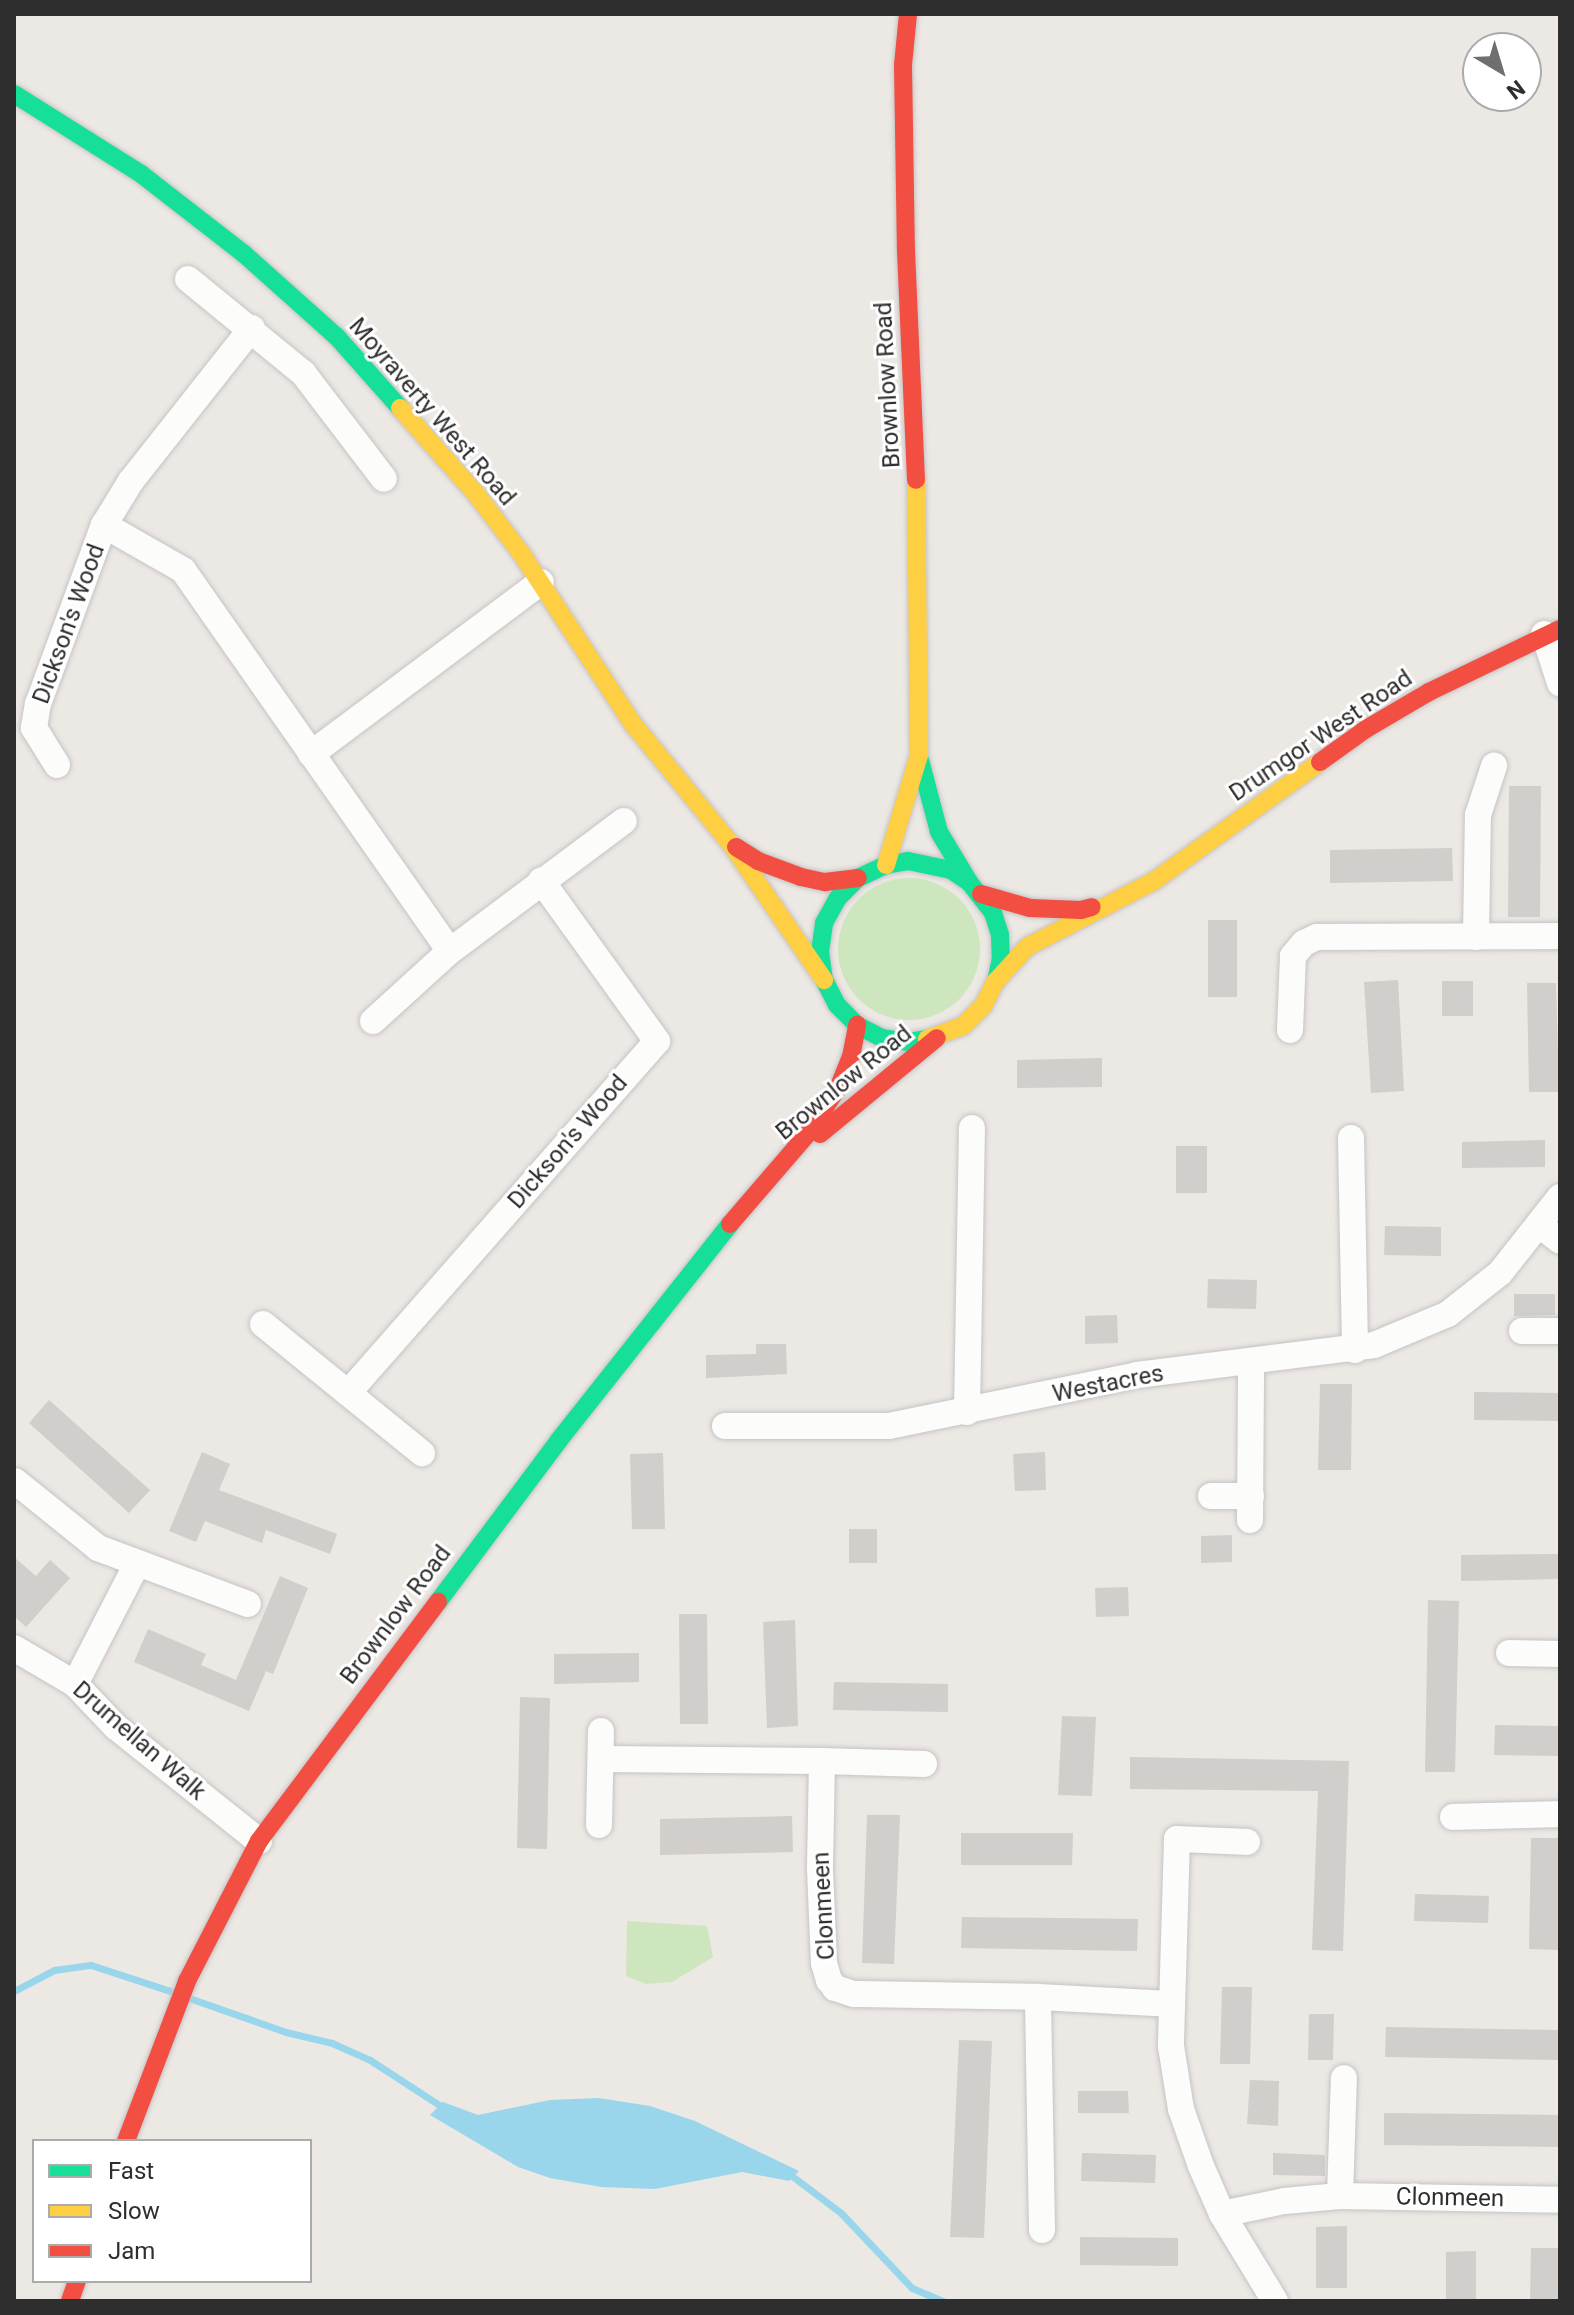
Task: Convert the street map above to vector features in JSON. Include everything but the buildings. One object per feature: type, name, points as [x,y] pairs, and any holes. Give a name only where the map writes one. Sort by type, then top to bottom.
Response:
[{"type":"main road","name":"Brownlow Road","points":[[908,14],[903,65],[919,542],[919,755],[939,832],[975,888]]},
{"type":"main road","name":"Moyraverty West Road","points":[[14,94],[141,174],[243,253],[337,337],[476,494],[541,582],[633,724],[731,844],[824,980]]},
{"type":"main road","name":"Drumgor West Road","points":[[996,981],[1027,947],[1154,881],[1366,729],[1429,692],[1552,631]]},
{"type":"main road","name":"Brownlow Road","points":[[886,865],[919,755]]},
{"type":"main road","name":"Moyraverty West Road","points":[[731,844],[758,861],[801,877],[825,882],[858,878]]},
{"type":"main road","points":[[930,863],[951,870],[975,888],[993,913],[1000,935],[1001,958],[996,981],[983,1006],[963,1026],[937,1038],[909,1042],[882,1038],[857,1025],[837,1005],[824,980],[820,952],[824,923],[838,898],[858,878],[886,865],[930,863]]},
{"type":"main road","name":"Drumgor West Road","points":[[975,888],[1030,908],[1081,910],[1118,899]]},
{"type":"main road","name":"Brownlow Road","points":[[127,2139],[187,1981],[259,1841],[458,1571],[722,1233],[809,1132],[839,1086],[851,1057],[857,1025]]},
{"type":"main road","name":"Brownlow Road","points":[[781,1164],[937,1038]]},
{"type":"street","points":[[188,279],[252,328],[303,373],[384,479]]},
{"type":"street","name":"Dickson's Wood","points":[[57,765],[34,728],[38,704],[104,525],[131,481],[252,328]]},
{"type":"street","name":"Dickson's Wood","points":[[104,525],[183,570],[450,951]]},
{"type":"street","points":[[311,754],[541,582]]},
{"type":"street","points":[[1552,631],[1560,683]]},
{"type":"street","points":[[1476,937],[1478,815],[1494,766]]},
{"type":"street","points":[[373,1021],[450,951],[541,880],[624,821]]},
{"type":"street","name":"Dickson's Wood","points":[[348,1393],[657,1041],[541,880]]},
{"type":"street","points":[[1290,1030],[1293,956],[1304,943],[1317,937],[1560,936]]},
{"type":"street","points":[[967,1412],[972,1128]]},
{"type":"street","points":[[1351,1138],[1355,1350]]},
{"type":"street","name":"Westacres","points":[[725,1426],[889,1426],[1137,1375],[1355,1350],[1374,1345],[1448,1314],[1550,1234],[1560,1197]]},
{"type":"street","points":[[263,1324],[422,1453]]},
{"type":"street","points":[[1522,1331],[1560,1331]]},
{"type":"street","points":[[1211,1496],[1251,1508],[1251,1363]]},
{"type":"street","points":[[15,1481],[98,1548],[137,1564],[203,1584],[248,1604]]},
{"type":"street","points":[[75,1684],[137,1564]]},
{"type":"street","name":"Drumellan Walk","points":[[14,1648],[75,1684],[116,1727],[259,1841]]},
{"type":"street","points":[[1509,1653],[1560,1654]]},
{"type":"street","points":[[599,1825],[601,1731]]},
{"type":"street","points":[[601,1759],[924,1764]]},
{"type":"street","name":"Clonmeen","points":[[822,1761],[824,1963],[835,1988],[854,1994],[1038,1997],[1171,2004]]},
{"type":"street","points":[[1453,1817],[1560,1814]]},
{"type":"street","points":[[1247,1842],[1177,1839],[1171,2046],[1181,2109],[1222,2214],[1275,2301]]},
{"type":"street","points":[[1038,1997],[1042,2230]]},
{"type":"street","points":[[1340,2196],[1344,2078]]},
{"type":"street","name":"Clonmeen","points":[[1222,2214],[1284,2201],[1340,2196],[1560,2200]]},
{"type":"green space","points":[[909,878],[936,884],[959,899],[974,922],[980,949],[974,976],[959,999],[936,1014],[909,1020],[882,1014],[859,999],[844,976],[838,949],[844,922],[859,899],[882,884]]},
{"type":"green space","points":[[627,1921],[707,1926],[713,1957],[672,1982],[646,1984],[626,1976]]},
{"type":"water","points":[[599,2098],[650,2106],[695,2121],[799,2171],[789,2181],[742,2172],[655,2189],[601,2187],[550,2178],[518,2167],[430,2115],[443,2102],[478,2115],[550,2100]]},
{"type":"waterway","points":[[14,1991],[54,1970],[91,1965],[170,1991]]},
{"type":"waterway","points":[[189,1998],[286,2032],[332,2043],[370,2060],[447,2110]]},
{"type":"waterway","points":[[788,2173],[841,2213],[912,2288],[943,2301]]},
{"type":"traffic: fast","points":[[14,94],[141,174],[243,253],[337,337],[400,408]]},
{"type":"traffic: fast","points":[[920,760],[939,832],[969,882]]},
{"type":"traffic: fast","points":[[927,1039],[909,1042],[882,1038],[857,1025],[837,1005],[824,980],[820,952],[824,923],[838,898],[858,878],[886,865],[908,861],[951,870],[969,882],[993,913],[1000,935],[1001,958],[996,981]]},
{"type":"traffic: fast","points":[[438,1602],[559,1440],[730,1224]]},
{"type":"traffic: slow","points":[[400,408],[476,494],[521,553],[633,724],[731,844],[824,980]]},
{"type":"traffic: slow","points":[[886,865],[919,755],[916,480]]},
{"type":"traffic: slow","points":[[927,1039],[963,1026],[983,1006],[996,981],[1027,947],[1154,881],[1320,762]]},
{"type":"traffic: jam","points":[[908,14],[903,65],[906,251],[916,480]]},
{"type":"traffic: jam","points":[[1320,762],[1366,729],[1429,692],[1560,629]]},
{"type":"traffic: jam","points":[[736,847],[758,861],[801,877],[825,882],[858,878]]},
{"type":"traffic: jam","points":[[981,894],[1030,908],[1081,910],[1092,907]]},
{"type":"traffic: jam","points":[[730,1224],[809,1132],[839,1086],[851,1057],[857,1025]]},
{"type":"traffic: jam","points":[[820,1134],[937,1038]]},
{"type":"traffic: jam","points":[[127,2139],[187,1981],[259,1841],[438,1602]]},
{"type":"traffic: jam","points":[[70,2301],[76,2283]]}]
